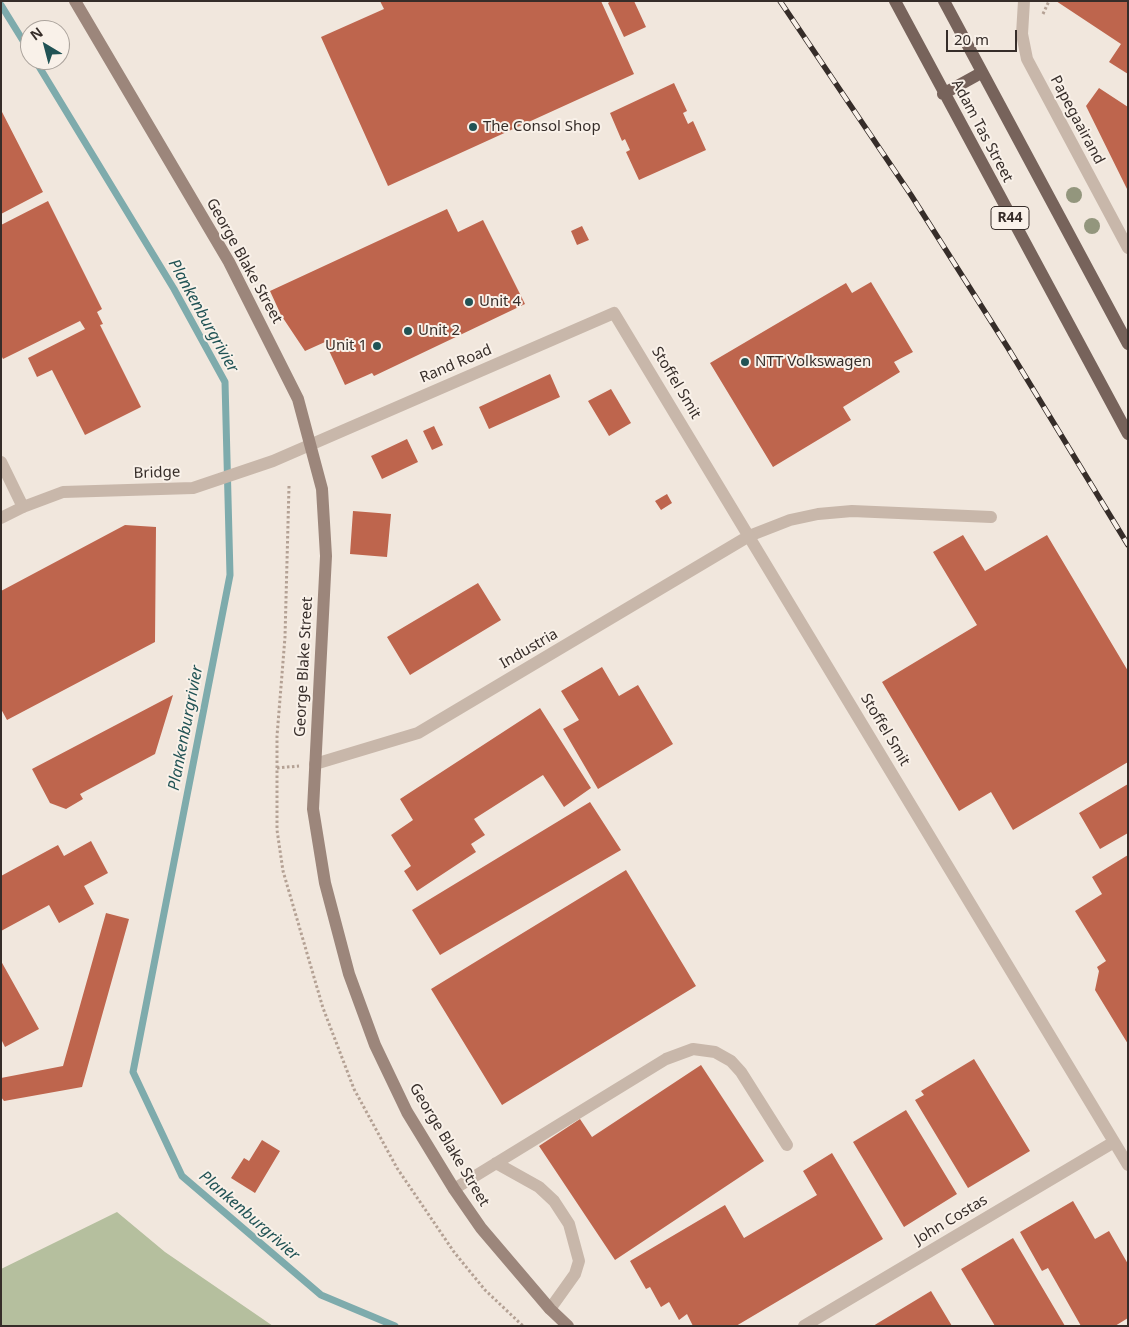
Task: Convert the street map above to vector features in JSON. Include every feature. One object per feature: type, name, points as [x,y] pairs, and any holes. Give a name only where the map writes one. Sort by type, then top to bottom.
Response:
[{"type":"main road","name":"Adam Tas Street","points":[[895,1],[943,94],[1128,434]]},
{"type":"main road","name":"Adam Tas Street","points":[[944,1],[1128,344]]},
{"type":"main road","points":[[943,94],[981,73]]},
{"type":"street","name":"George Blake Street","points":[[75,1],[230,262],[298,399],[311,444],[322,489],[326,556],[313,808],[325,883],[349,974],[375,1045],[407,1112],[454,1189],[481,1228],[550,1309],[568,1326]]},
{"type":"street","name":"Papegaairand","points":[[1024,1],[1022,34],[1027,60],[1128,248]]},
{"type":"street","name":"Rand Road","points":[[311,444],[614,313]]},
{"type":"street","name":"Stoffel Smit","points":[[614,313],[1128,1165]]},
{"type":"street","name":"Bridge","points":[[1,518],[23,507],[63,492],[193,488],[273,461],[311,444]]},
{"type":"street","points":[[1,462],[23,507]]},
{"type":"street","name":"Industria","points":[[314,764],[418,733],[749,536],[790,520],[844,512],[991,517]]},
{"type":"street","points":[[454,1189],[666,1059],[693,1049],[715,1052],[730,1061],[741,1072],[787,1145]]},
{"type":"street","name":"John Costas","points":[[804,1326],[1114,1142]]},
{"type":"street","points":[[496,1163],[540,1187],[554,1201],[569,1224],[579,1261],[575,1274],[550,1309]]},
{"type":"green space","points":[[117,1212],[165,1252],[273,1326],[1,1326],[1,1269]]},
{"type":"building","points":[[380,1],[601,1],[634,74],[388,186],[321,37],[384,9]]},
{"type":"building","points":[[611,1],[634,1],[646,27],[624,37],[608,3]]},
{"type":"building","points":[[1056,1],[1128,1],[1128,74],[1109,62],[1121,44]]},
{"type":"building","points":[[674,83],[687,111],[683,113],[688,124],[693,121],[706,150],[639,180],[626,152],[630,150],[625,139],[622,141],[610,113]]},
{"type":"building","points":[[1099,88],[1128,107],[1128,191],[1086,106]]},
{"type":"building","points":[[1,110],[43,192],[1,214]]},
{"type":"building","points":[[48,201],[102,309],[97,312],[103,324],[100,325],[141,407],[85,435],[52,370],[37,377],[28,358],[85,329],[80,321],[3,359],[1,355],[1,225]]},
{"type":"building","points":[[447,209],[458,232],[483,220],[525,304],[374,376],[372,373],[345,385],[325,342],[305,351],[281,315],[270,291]]},
{"type":"building","points":[[582,226],[589,240],[577,245],[571,231]]},
{"type":"building","points":[[871,282],[913,352],[894,362],[900,372],[843,407],[851,420],[773,467],[710,363],[846,283],[852,293]]},
{"type":"building","points":[[550,374],[560,397],[489,429],[479,407]]},
{"type":"building","points":[[611,389],[631,423],[609,436],[588,401]]},
{"type":"building","points":[[434,426],[443,445],[432,450],[423,431]]},
{"type":"building","points":[[407,439],[418,462],[382,479],[371,456]]},
{"type":"building","points":[[667,494],[672,503],[661,510],[655,501]]},
{"type":"building","points":[[353,511],[391,514],[387,557],[350,554]]},
{"type":"building","points":[[125,525],[156,527],[155,642],[7,720],[1,709],[1,591]]},
{"type":"building","points":[[963,535],[985,571],[1047,535],[1128,671],[1128,762],[1013,830],[991,792],[959,811],[882,682],[977,625],[933,552]]},
{"type":"building","points":[[478,583],[501,620],[410,675],[387,637]]},
{"type":"building","points":[[602,667],[619,696],[638,685],[673,744],[598,789],[563,729],[579,720],[561,691]]},
{"type":"building","points":[[173,695],[155,754],[80,794],[83,799],[66,809],[50,803],[32,769]]},
{"type":"building","points":[[540,708],[591,788],[564,807],[543,775],[474,819],[485,835],[471,844],[476,852],[417,891],[404,871],[411,866],[391,835],[413,820],[400,799]]},
{"type":"building","points":[[1128,784],[1128,833],[1100,849],[1079,813]]},
{"type":"building","points":[[590,802],[621,850],[440,955],[412,910]]},
{"type":"building","points":[[91,841],[108,873],[84,886],[94,904],[59,923],[49,905],[1,931],[1,876],[58,845],[64,856]]},
{"type":"building","points":[[1128,855],[1128,1044],[1095,990],[1099,971],[1097,967],[1106,961],[1075,911],[1102,894],[1092,877]]},
{"type":"building","points":[[626,870],[696,986],[502,1105],[431,989]]},
{"type":"building","points":[[106,913],[129,919],[82,1087],[4,1101],[1,1097],[1,1078],[63,1066]]},
{"type":"building","points":[[1,961],[39,1029],[5,1047],[1,1039]]},
{"type":"building","points":[[974,1059],[1030,1151],[968,1188],[915,1100],[924,1095],[921,1091]]},
{"type":"building","points":[[701,1065],[764,1161],[615,1260],[539,1146],[580,1119],[592,1137]]},
{"type":"building","points":[[906,1110],[957,1194],[904,1227],[853,1142]]},
{"type":"building","points":[[262,1140],[280,1151],[255,1193],[231,1178],[244,1158],[249,1161]]},
{"type":"building","points":[[832,1153],[883,1239],[736,1326],[693,1326],[687,1314],[679,1320],[669,1302],[661,1307],[650,1287],[646,1289],[630,1261],[725,1205],[744,1238],[817,1195],[803,1171]]},
{"type":"building","points":[[1073,1201],[1095,1239],[1109,1231],[1128,1264],[1128,1318],[1115,1326],[1081,1326],[1048,1268],[1042,1271],[1020,1232]]},
{"type":"building","points":[[1013,1238],[1065,1326],[995,1326],[961,1269]]},
{"type":"building","points":[[931,1291],[952,1326],[873,1326]]},
{"type":"waterway","name":"Plankenburgrivier","points":[[1,5],[20,36]]},
{"type":"waterway","name":"Plankenburgrivier","points":[[41,70],[174,289],[225,382],[230,575],[133,1072],[182,1176],[321,1295],[395,1326]]},
{"type":"railway","points":[[780,1],[911,195],[1008,348],[1128,545]]},
{"type":"place","name":"The Consol Shop","points":[[473,127]]},
{"type":"place","name":"Unit 4","points":[[469,302]]},
{"type":"place","name":"Unit 2","points":[[408,331]]},
{"type":"place","name":"Unit 1","points":[[377,346]]},
{"type":"place","name":"NTT Volkswagen","points":[[745,362]]}]
